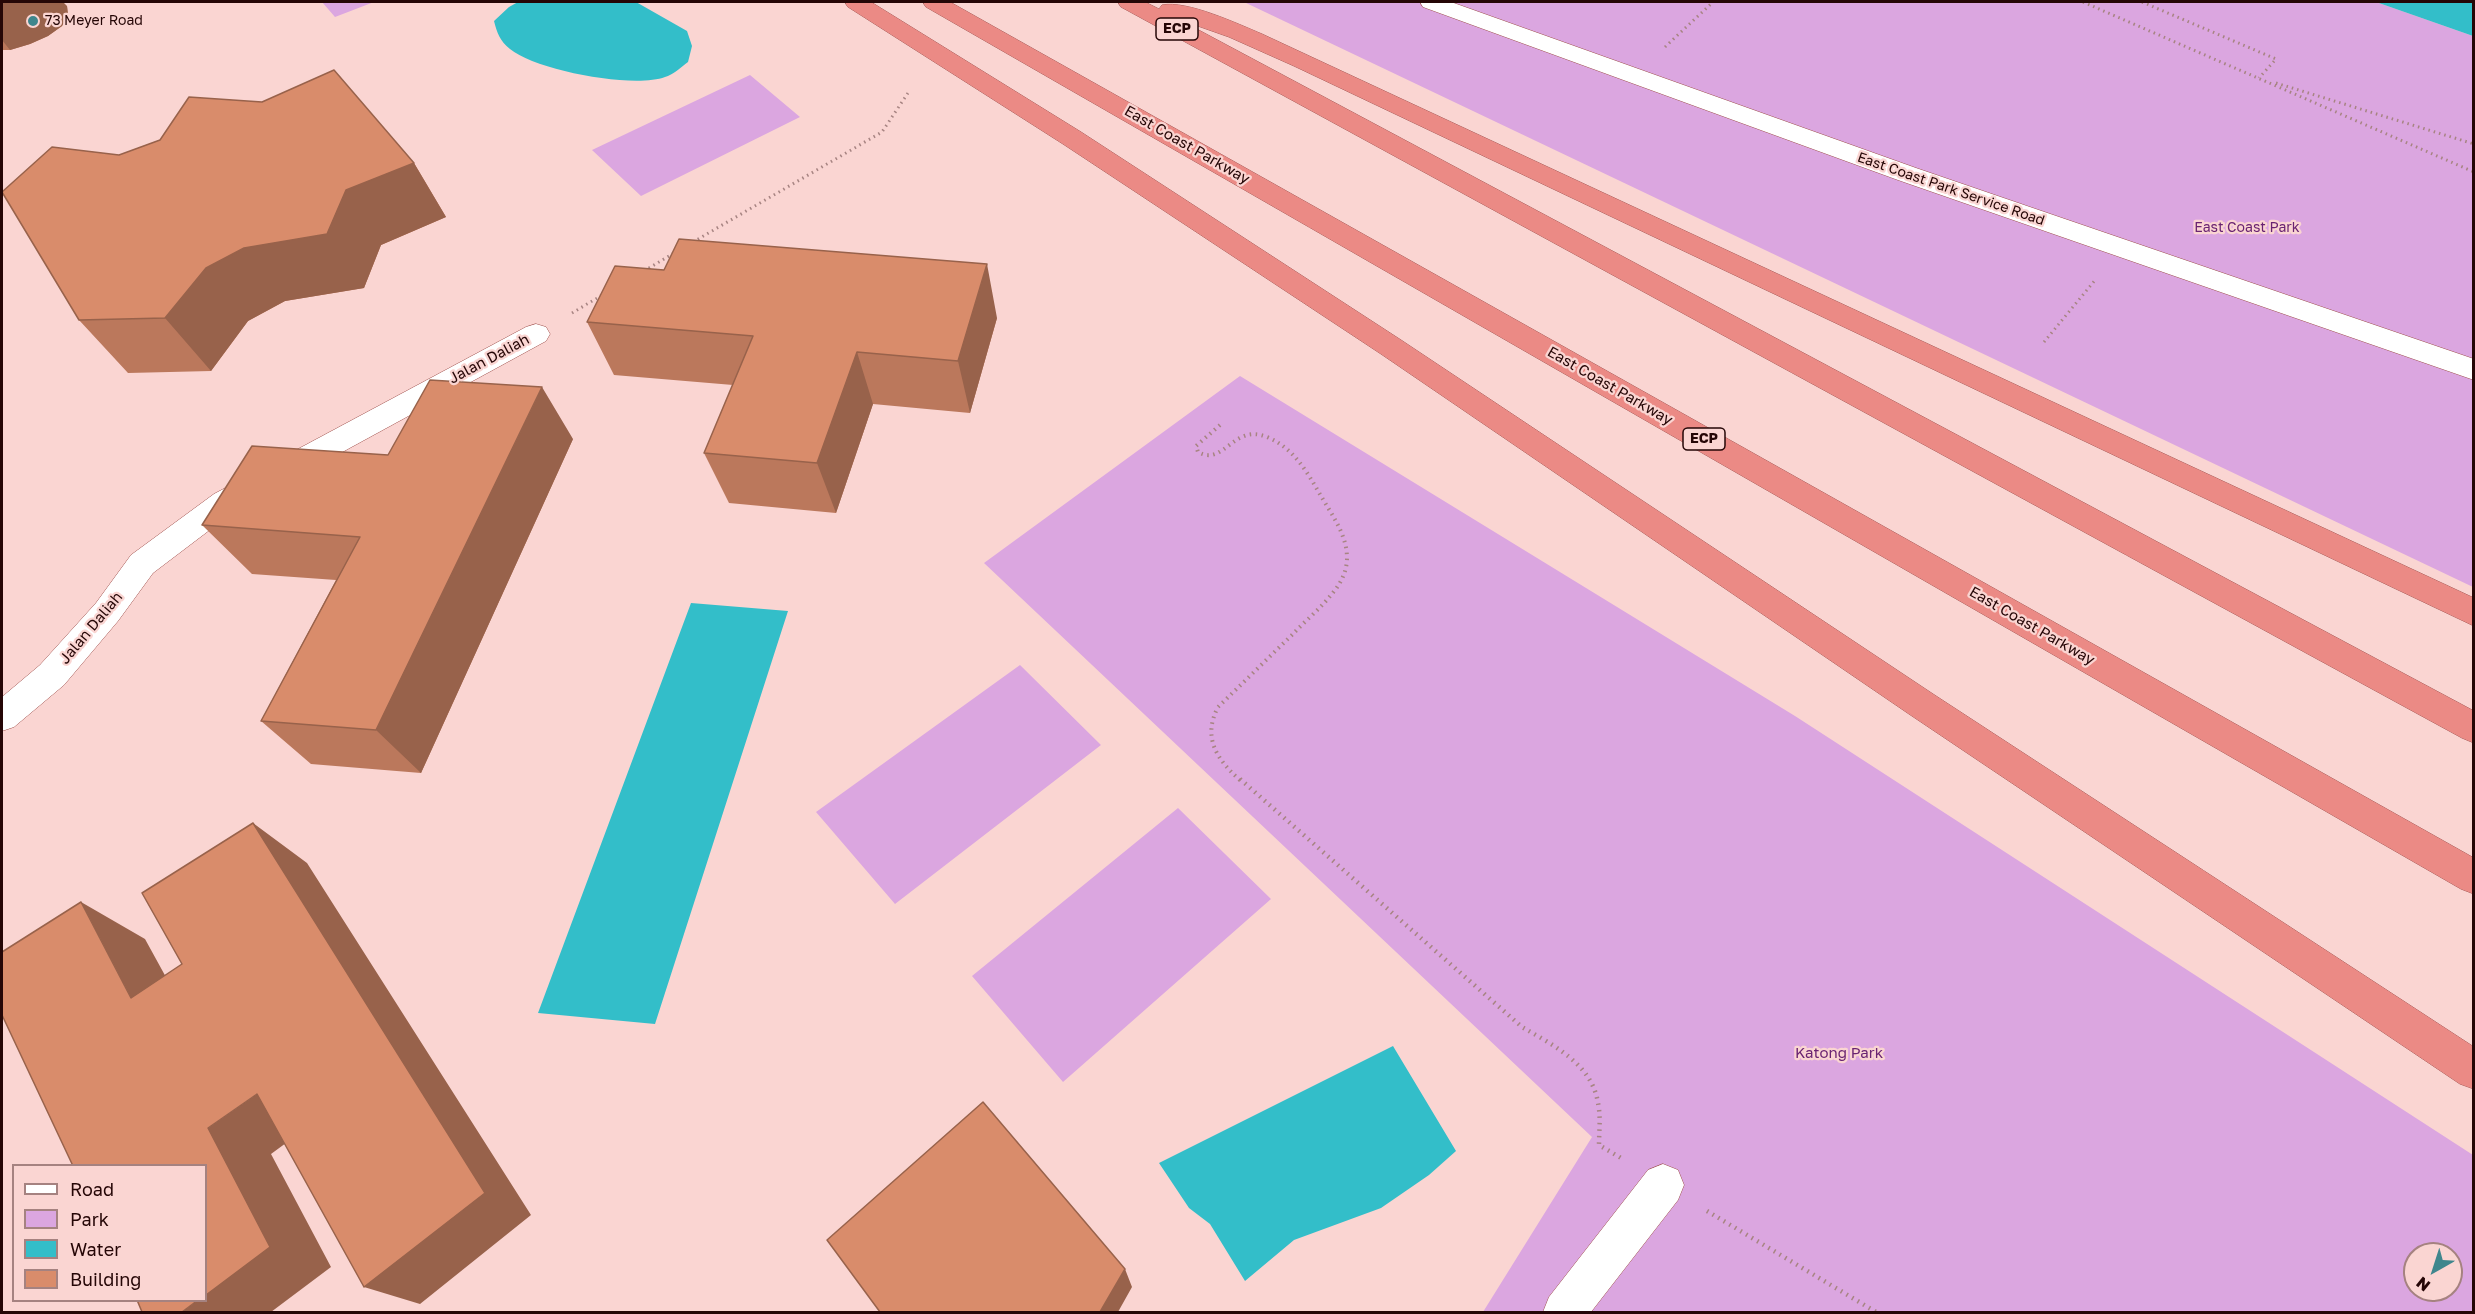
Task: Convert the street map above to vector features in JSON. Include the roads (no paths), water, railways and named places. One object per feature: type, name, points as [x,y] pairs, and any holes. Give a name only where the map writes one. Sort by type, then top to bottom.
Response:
[{"type":"highway","points":[[856,2],[1082,145],[1381,340],[1920,704],[2474,1070]]},
{"type":"highway","name":"East Coast Parkway","points":[[934,2],[2474,877]]},
{"type":"highway","points":[[1130,2],[1193,15],[1302,61],[2474,613]]},
{"type":"highway","name":"ECP","points":[[1130,2],[2474,728]]},
{"type":"street","name":"East Coast Park Service Road","points":[[1431,2],[1631,72],[1906,174],[2474,370]]},
{"type":"street","name":"Jalan Daliah","points":[[2,717],[52,675],[107,612],[142,564],[225,502],[536,334]]},
{"type":"street","points":[[1564,1312],[1663,1185]]},
{"type":"water","points":[[518,2],[636,2],[687,31],[692,46],[688,62],[665,77],[631,81],[585,75],[540,64],[510,49],[501,40],[496,29],[494,21]]},
{"type":"water","points":[[2376,2],[2473,2],[2473,36]]},
{"type":"water","points":[[691,603],[788,611],[655,1024],[538,1013]]},
{"type":"water","points":[[1393,1046],[1456,1151],[1429,1175],[1381,1208],[1294,1240],[1245,1281],[1210,1224],[1189,1208],[1159,1163]]},
{"type":"place","name":"73 Meyer Road","points":[[33,21]]},
{"type":"park label","name":"East Coast Park","points":[[2247,228]]},
{"type":"park label","name":"Katong Park","points":[[1839,1053]]}]
